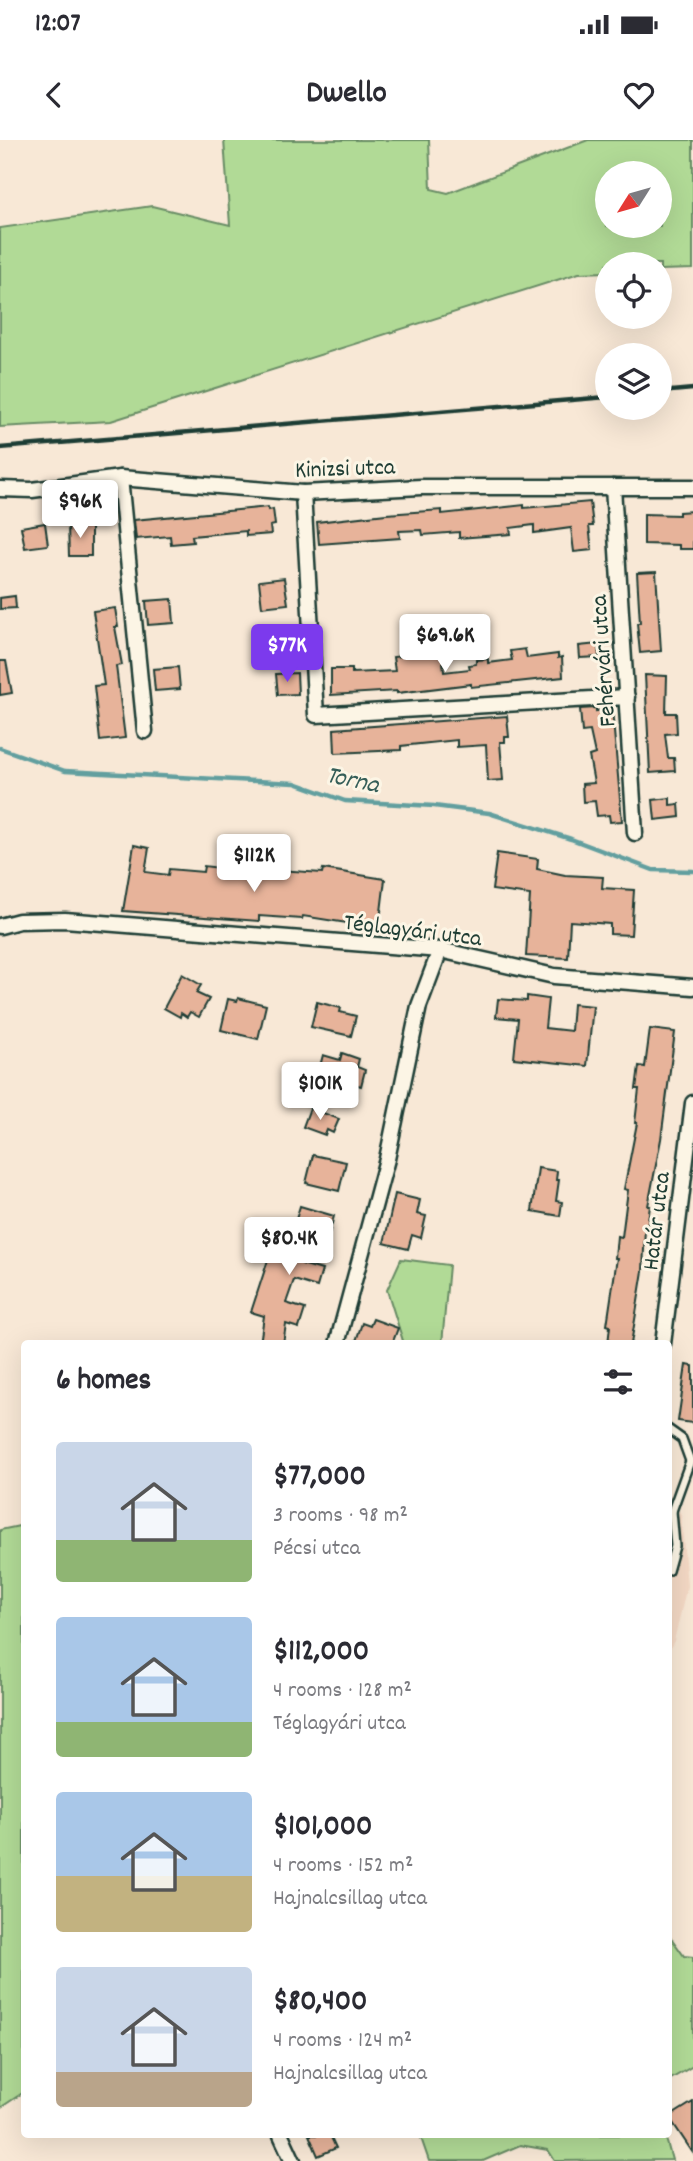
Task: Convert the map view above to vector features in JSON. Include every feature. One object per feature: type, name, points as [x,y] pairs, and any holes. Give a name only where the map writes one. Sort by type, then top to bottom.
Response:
[{"type":"street","name":"Kinizsi utca","points":[[0,489],[32,490],[120,478],[303,493],[421,487],[693,487]]},
{"type":"street","points":[[120,478],[145,731]]},
{"type":"street","name":"Fehérvári utca","points":[[613,487],[635,833]]},
{"type":"street","points":[[303,493],[316,715],[627,697]]},
{"type":"street","name":"Téglagyári utca","points":[[0,926],[19,921],[65,920],[440,950],[555,976],[693,987]]},
{"type":"street","points":[[338,1340],[387,1159],[419,1006],[440,950]]},
{"type":"street","name":"Határ utca","points":[[663,1340],[693,1103]]},
{"type":"street","points":[[282,2138],[293,2161]]},
{"type":"lane","points":[[672,1432],[682,1438],[691,1461],[672,1507]]},
{"type":"lane","points":[[672,1526],[675,1546],[672,1556]]},
{"type":"shaded area","points":[[672,1500],[681,1514],[687,1586],[672,1645]]},
{"type":"green space","points":[[224,140],[429,140],[431,189],[448,193],[588,140],[693,140],[693,269],[672,270],[672,252],[595,252],[595,272],[579,273],[111,421],[0,427],[0,228],[152,206],[230,225]]},
{"type":"green space","points":[[401,1259],[449,1265],[442,1340],[403,1340],[387,1290]]},
{"type":"green space","points":[[21,1526],[21,2094],[0,2108],[0,1530]]},
{"type":"green space","points":[[672,1939],[684,1956],[693,1957],[693,2066],[672,2078]]},
{"type":"green space","points":[[421,2138],[666,2138],[672,2160],[555,2161],[548,2150],[520,2145],[483,2161],[429,2161]]},
{"type":"building","points":[[590,502],[592,550],[574,552],[571,528],[534,533],[534,525],[510,528],[511,534],[459,538],[459,532],[423,535],[422,530],[399,531],[400,538],[319,544],[317,522],[386,514],[442,510],[442,514],[524,505],[524,508]]},
{"type":"building","points":[[268,507],[269,510],[273,509],[275,525],[270,526],[271,534],[246,536],[246,531],[192,536],[193,542],[171,544],[170,536],[136,539],[134,520]]},
{"type":"building","points":[[693,511],[693,549],[679,549],[679,545],[644,544],[644,514],[679,515],[679,512]]},
{"type":"building","points":[[45,523],[48,545],[25,548],[21,527]]},
{"type":"building","points":[[68,524],[91,524],[91,556],[69,556]]},
{"type":"building","points":[[656,572],[661,651],[640,653],[637,573]]},
{"type":"building","points":[[284,578],[288,604],[262,607],[259,581]]},
{"type":"building","points":[[15,596],[16,608],[0,609],[0,598]]},
{"type":"building","points":[[172,599],[174,623],[148,625],[146,601]]},
{"type":"building","points":[[115,608],[118,627],[115,627],[122,665],[116,666],[125,738],[100,741],[94,686],[104,685],[93,611]]},
{"type":"building","points":[[598,644],[599,657],[580,658],[579,646]]},
{"type":"building","points":[[525,649],[527,658],[558,654],[558,658],[562,657],[563,677],[397,693],[331,695],[331,669],[352,669],[352,673],[395,671],[393,657],[442,651],[444,672],[470,669],[469,665],[476,664],[476,660],[488,659],[488,663],[512,660],[510,651]]},
{"type":"building","points":[[0,661],[6,661],[12,693],[0,695]]},
{"type":"building","points":[[178,667],[180,689],[155,691],[153,669]]},
{"type":"building","points":[[297,673],[298,694],[278,695],[276,674]]},
{"type":"building","points":[[645,675],[667,676],[666,713],[676,713],[677,733],[665,734],[668,758],[674,758],[675,771],[650,773]]},
{"type":"building","points":[[596,708],[596,711],[612,709],[622,821],[610,822],[609,815],[597,816],[595,801],[583,802],[582,784],[594,783],[589,756],[595,754],[590,731],[582,732],[580,709]]},
{"type":"building","points":[[507,716],[509,737],[505,737],[505,742],[500,742],[503,780],[488,781],[486,745],[457,747],[457,740],[401,746],[401,750],[335,753],[334,729]]},
{"type":"building","points":[[670,798],[670,805],[679,804],[680,817],[655,820],[653,800]]},
{"type":"building","points":[[134,845],[149,848],[145,872],[168,875],[169,869],[203,872],[204,866],[228,869],[227,871],[279,874],[279,870],[322,873],[323,869],[385,879],[379,928],[303,916],[302,919],[259,916],[259,921],[123,911]]},
{"type":"building","points":[[497,853],[538,859],[537,869],[565,875],[603,877],[602,888],[634,890],[631,935],[610,934],[610,924],[570,921],[568,958],[526,956],[530,895],[492,890]]},
{"type":"building","points":[[182,974],[201,985],[196,993],[209,999],[199,1017],[190,1012],[187,1017],[181,1013],[180,1017],[164,1008]]},
{"type":"building","points":[[527,996],[548,999],[545,1028],[571,1031],[573,1004],[593,1006],[587,1066],[514,1058],[518,1019],[496,1017],[498,999],[527,1001]]},
{"type":"building","points":[[238,998],[266,1005],[258,1039],[221,1030],[228,999],[237,1001]]},
{"type":"building","points":[[317,1002],[341,1008],[340,1012],[356,1016],[351,1036],[311,1027]]},
{"type":"building","points":[[650,1029],[675,1032],[661,1139],[648,1206],[647,1228],[645,1227],[643,1271],[632,1340],[608,1340],[610,1326],[607,1325],[617,1258],[617,1236],[622,1237],[628,1190],[624,1189],[637,1123],[639,1089],[636,1089],[639,1066],[645,1067]]},
{"type":"building","points":[[342,1053],[359,1059],[357,1067],[365,1070],[361,1086],[354,1084],[352,1091],[316,1081],[323,1055],[340,1060]]},
{"type":"building","points":[[310,1108],[339,1119],[333,1133],[327,1130],[325,1135],[303,1127]]},
{"type":"building","points":[[313,1155],[346,1162],[339,1191],[306,1183]]},
{"type":"building","points":[[538,1168],[557,1171],[556,1180],[559,1180],[556,1201],[562,1202],[560,1216],[532,1211]]},
{"type":"building","points":[[395,1194],[420,1200],[417,1214],[426,1216],[421,1238],[412,1235],[408,1249],[384,1243]]},
{"type":"building","points":[[300,1206],[334,1216],[328,1238],[311,1233],[302,1264],[322,1270],[317,1287],[294,1280],[286,1303],[305,1309],[299,1328],[286,1324],[284,1340],[261,1340],[264,1316],[251,1312],[269,1257],[278,1260],[279,1254],[285,1256]]},
{"type":"building","points":[[373,1319],[398,1328],[394,1340],[356,1340],[362,1323],[370,1326]]},
{"type":"building","points":[[686,1365],[693,1366],[693,1423],[678,1421]]},
{"type":"building","points":[[693,2102],[693,2153],[672,2122],[672,2115]]},
{"type":"building","points":[[310,2138],[331,2138],[336,2148],[318,2156]]},
{"type":"waterway","name":"Torna","points":[[0,748],[65,771],[295,783],[345,801],[434,806],[489,813],[571,839],[653,870],[693,871]]},
{"type":"railway","points":[[672,391],[693,389]]},
{"type":"railway","points":[[0,448],[595,398]]}]
